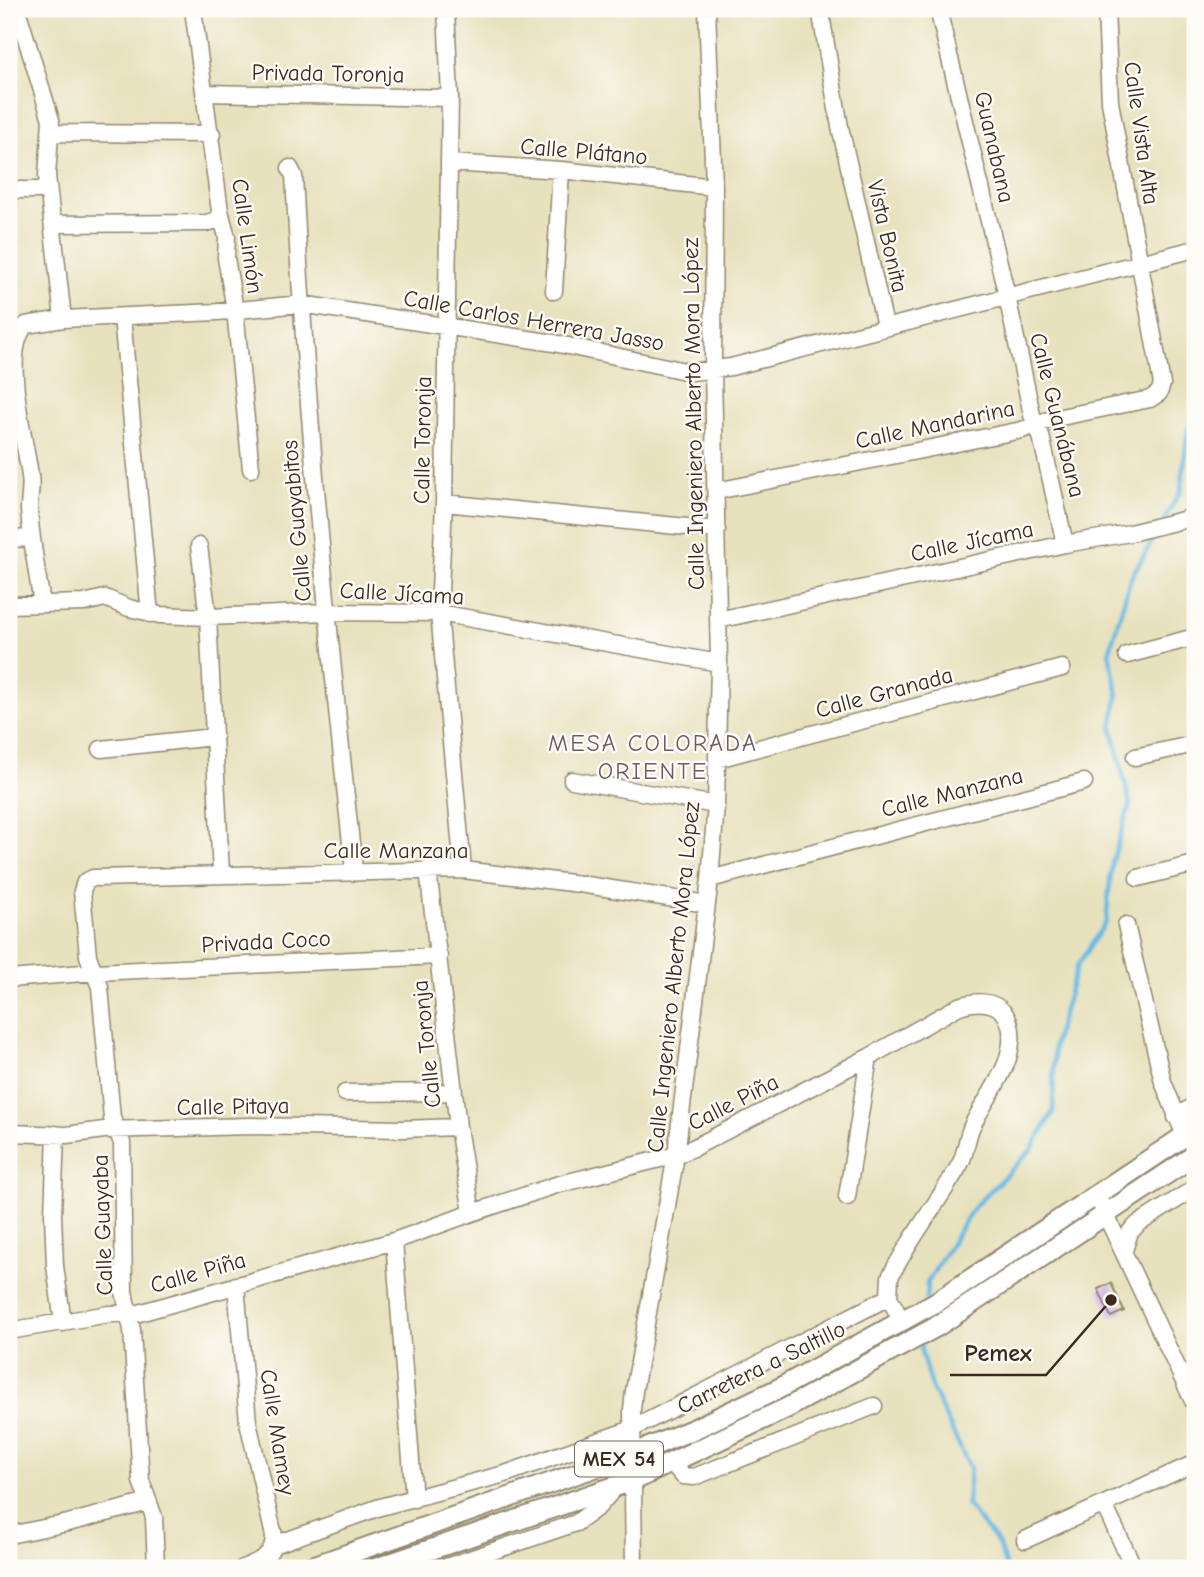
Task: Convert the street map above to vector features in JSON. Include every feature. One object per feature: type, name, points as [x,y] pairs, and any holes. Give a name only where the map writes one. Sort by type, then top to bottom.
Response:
[{"type":"main road","name":"Carretera a Saltillo","points":[[308,1568],[633,1454],[732,1411],[909,1319],[1190,1132]]},
{"type":"main road","name":"Carretera a Saltillo","points":[[377,1568],[625,1483],[788,1408],[936,1327],[1107,1216],[1195,1155]]},
{"type":"street","points":[[17,9],[48,108],[51,133],[46,163],[63,319]]},
{"type":"street","name":"Calle Limón","points":[[193,9],[222,219],[227,237],[226,258],[235,310],[251,469]]},
{"type":"street","name":"Calle Toronja","points":[[446,9],[450,98],[444,503],[439,613],[463,870]]},
{"type":"street","points":[[706,9],[720,9]]},
{"type":"street","name":"Calle Ingeniero Alberto Mora López","points":[[634,1568],[625,1483],[633,1454],[634,1391],[676,1155],[710,879],[716,805],[719,663],[713,370],[714,187],[706,9]]},
{"type":"street","name":"Vista Bonita","points":[[820,9],[846,156],[885,326]]},
{"type":"street","name":"Guanabana","points":[[938,9],[1007,296]]},
{"type":"street","name":"Calle Vista Alta","points":[[1106,9],[1110,102],[1162,384],[1160,393]]},
{"type":"street","name":"Privada Toronja","points":[[206,93],[450,98]]},
{"type":"street","points":[[51,133],[212,134]]},
{"type":"street","name":"Calle Plátano","points":[[449,163],[561,170],[714,187]]},
{"type":"street","name":"Calle Guayabitos","points":[[290,168],[294,176],[301,304],[326,612],[354,871]]},
{"type":"street","points":[[554,291],[561,170]]},
{"type":"street","points":[[9,190],[48,190]]},
{"type":"street","points":[[54,224],[206,223],[222,219]]},
{"type":"street","name":"Calle Carlos Herrera Jasso","points":[[15,435],[16,345],[21,330],[26,325],[63,319],[301,304],[554,343],[690,372],[713,370],[1195,249]]},
{"type":"street","name":"Calle Guanábana","points":[[1007,296],[1032,415],[1041,436],[1065,544]]},
{"type":"street","points":[[122,317],[150,614]]},
{"type":"street","name":"Calle Mandarina","points":[[716,491],[1022,430],[1051,419],[1150,399],[1160,393]]},
{"type":"street","points":[[15,435],[31,480],[31,538],[42,604]]},
{"type":"street","points":[[444,503],[717,530]]},
{"type":"street","name":"Calle Jícama","points":[[718,620],[1195,517]]},
{"type":"street","points":[[9,539],[31,538]]},
{"type":"street","points":[[199,546],[208,617],[221,874]]},
{"type":"street","name":"Calle Jícama","points":[[9,604],[84,603],[105,598],[150,614],[208,617],[326,612],[439,613],[719,663]]},
{"type":"street","points":[[1127,655],[1195,638]]},
{"type":"street","name":"Calle Granada","points":[[717,759],[1062,668]]},
{"type":"street","points":[[101,749],[213,737]]},
{"type":"street","points":[[1135,757],[1195,744]]},
{"type":"street","points":[[572,780],[716,805]]},
{"type":"street","name":"Calle Manzana","points":[[710,879],[1084,782]]},
{"type":"street","points":[[1138,878],[1195,864]]},
{"type":"street","name":"Calle Toronja","points":[[428,870],[458,1126],[472,1213]]},
{"type":"street","name":"Calle Manzana","points":[[85,882],[93,878],[463,870],[580,884],[707,904]]},
{"type":"street","name":"Calle Guayaba","points":[[85,882],[82,891],[88,956],[100,988],[112,1118],[122,1143],[124,1292],[132,1331],[141,1481],[154,1517],[156,1568]]},
{"type":"street","points":[[1126,925],[1163,1082],[1175,1116],[1190,1132]]},
{"type":"street","name":"Privada Coco","points":[[9,979],[94,972],[439,956]]},
{"type":"street","name":"Calle Piña","points":[[9,1331],[108,1314],[129,1314],[394,1241],[556,1185],[676,1155],[869,1057],[959,1006],[968,1003],[995,1004],[1006,1014],[1010,1024],[1010,1046],[1004,1067],[972,1125],[962,1161],[890,1277],[889,1297]]},
{"type":"street","points":[[847,1197],[869,1057]]},
{"type":"street","points":[[345,1093],[454,1091]]},
{"type":"street","points":[[1175,1116],[1195,1105]]},
{"type":"street","name":"Calle Pitaya","points":[[9,1133],[67,1135],[117,1130],[250,1126],[401,1129],[458,1126]]},
{"type":"street","points":[[56,1134],[53,1215],[55,1266],[63,1323]]},
{"type":"street","points":[[1124,1250],[1130,1232],[1138,1224],[1195,1188]]},
{"type":"street","points":[[1097,1196],[1195,1405]]},
{"type":"street","points":[[394,1241],[414,1499]]},
{"type":"street","name":"Calle Mamey","points":[[236,1285],[248,1422],[274,1545]]},
{"type":"street","points":[[243,1568],[264,1559],[274,1545],[380,1507],[505,1474],[632,1429],[889,1297],[909,1319]]},
{"type":"street","points":[[672,1463],[683,1476],[694,1477],[874,1406]]},
{"type":"street","points":[[1026,1540],[1195,1463]]},
{"type":"street","points":[[443,1568],[576,1523],[625,1483]]},
{"type":"street","points":[[9,1535],[149,1502]]},
{"type":"street","points":[[1104,1505],[1134,1568]]},
{"type":"building","points":[[1111,1283],[1124,1311],[1111,1317],[1098,1289]]},
{"type":"waterway","points":[[1165,519],[1181,490],[1188,430],[1195,422]]},
{"type":"waterway","points":[[926,1300],[927,1283],[973,1208],[1031,1150],[1053,1112],[1054,1044],[1077,966],[1106,922],[1112,862],[1130,804],[1112,727],[1118,694],[1109,653],[1131,577],[1157,533]]},
{"type":"waterway","points":[[922,1340],[921,1351],[931,1387],[970,1468],[967,1505],[999,1545],[1006,1568]]},
{"type":"place","name":"Pemex","points":[[1111,1300]]},
{"type":"district","name":"MESA COLORADA ORIENTE","points":[[653,757]]}]
